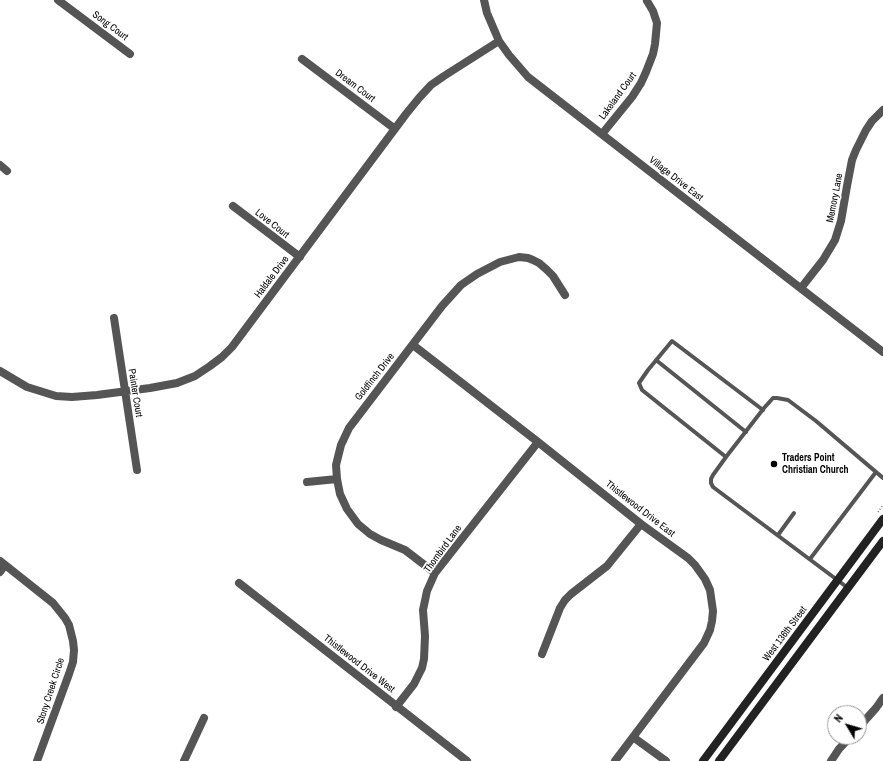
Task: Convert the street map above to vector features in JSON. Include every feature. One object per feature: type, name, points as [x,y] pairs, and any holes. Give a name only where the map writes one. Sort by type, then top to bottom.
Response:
[{"type":"street","name":"Song Court","points":[[58,0],[130,54]]},
{"type":"street","name":"Village Drive East","points":[[484,0],[487,14],[499,41],[508,55],[528,76],[883,352]]},
{"type":"street","name":"Lakeland Court","points":[[602,134],[632,97],[641,83],[653,54],[657,23],[653,11],[647,1]]},
{"type":"street","name":"Haldale Drive","points":[[0,371],[27,387],[56,396],[72,397],[150,388],[177,383],[195,376],[222,357],[236,342],[419,98],[430,86],[444,76],[499,41]]},
{"type":"street","name":"Dream Court","points":[[302,59],[395,129]]},
{"type":"street","name":"Memory Lane","points":[[801,288],[823,260],[835,240],[841,221],[852,160],[866,130],[872,121],[883,110]]},
{"type":"street","points":[[0,165],[7,171]]},
{"type":"street","name":"Love Court","points":[[233,206],[300,257]]},
{"type":"street","name":"Goldfinch Drive","points":[[435,573],[405,550],[370,534],[358,524],[344,504],[336,479],[336,465],[341,445],[348,428],[442,306],[461,285],[477,274],[500,262],[519,257],[533,260],[539,263],[553,276],[565,295]]},
{"type":"street","name":"Painter Court","points":[[114,318],[137,470]]},
{"type":"street","name":"Thistlewood Drive East","points":[[413,345],[641,524],[688,558],[705,579],[710,590],[713,611],[712,621],[704,643],[633,737]]},
{"type":"street","name":"Thornbird Lane","points":[[396,707],[414,684],[422,668],[424,659],[423,610],[427,591],[435,573],[538,442]]},
{"type":"street","points":[[307,482],[336,479]]},
{"type":"street","name":"West 136th Street","points":[[703,761],[883,519]]},
{"type":"street","points":[[542,654],[560,608],[565,600],[607,566],[641,524]]},
{"type":"street","points":[[719,761],[883,541]]},
{"type":"street","name":"Stony Creek Circle","points":[[2,566],[53,603],[67,621],[74,641],[73,662],[37,761]]},
{"type":"street","name":"Thistlewood Drive West","points":[[239,583],[467,761]]},
{"type":"street","points":[[867,718],[883,698]]},
{"type":"street","points":[[184,761],[204,718]]},
{"type":"street","points":[[615,761],[633,737],[666,761]]},
{"type":"street","points":[[831,761],[843,745]]},
{"type":"lane","points":[[726,457],[642,390],[639,383],[656,360],[672,341],[763,410]]},
{"type":"lane","points":[[656,360],[746,432]]},
{"type":"lane","points":[[848,588],[713,487],[711,483],[713,475],[763,410],[773,398],[777,398],[788,400],[816,421],[883,478]]},
{"type":"lane","points":[[810,559],[876,472]]},
{"type":"lane","points":[[778,535],[794,513]]},
{"type":"place","name":"Traders Point Christian Church","points":[[774,464]]}]
